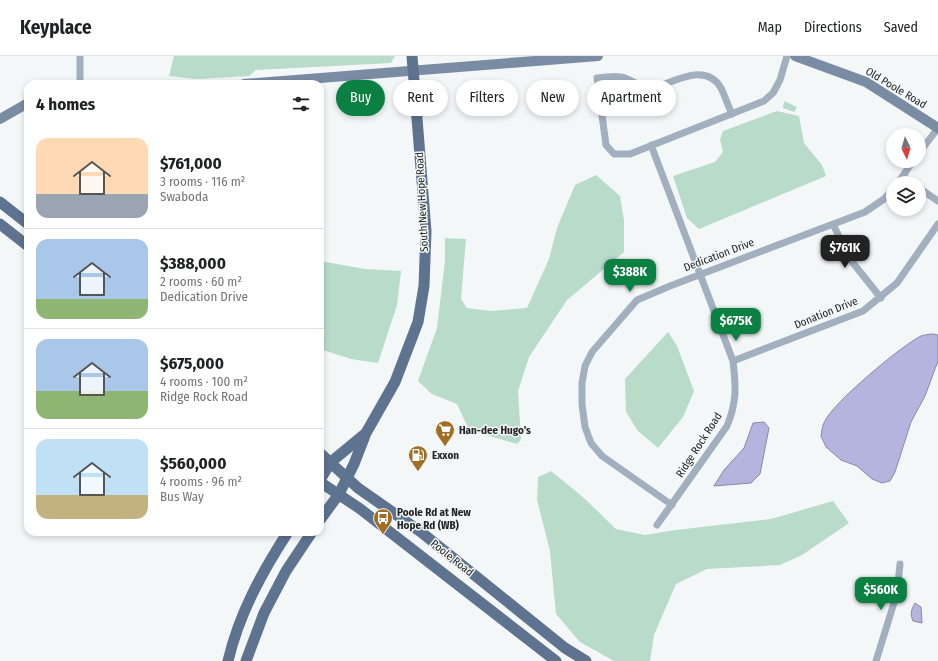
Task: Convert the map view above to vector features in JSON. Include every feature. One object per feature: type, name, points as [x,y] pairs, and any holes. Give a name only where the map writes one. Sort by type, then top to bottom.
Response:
[{"type":"main road","name":"South New Hope Road","points":[[324,515],[339,494],[348,477],[366,433],[395,382],[418,322],[424,286],[426,231],[412,56]]},
{"type":"main road","points":[[0,202],[24,221]]},
{"type":"main road","points":[[0,224],[24,243]]},
{"type":"main road","name":"South New Hope Road","points":[[324,474],[331,462],[366,433]]},
{"type":"main road","name":"Poole Road","points":[[324,456],[348,477],[358,488],[421,532],[565,648],[586,661]]},
{"type":"main road","name":"Poole Road","points":[[324,484],[359,508],[558,661]]},
{"type":"main road","points":[[228,661],[231,647],[255,586],[286,536]]},
{"type":"main road","points":[[246,661],[264,613],[286,571],[309,536]]},
{"type":"main road","points":[[558,661],[565,648]]},
{"type":"street","points":[[80,56],[80,80]]},
{"type":"street","points":[[296,80],[598,56]]},
{"type":"street","points":[[732,114],[720,87],[708,76],[692,74],[648,90],[628,77],[610,76],[597,78],[606,145],[614,154],[630,154],[651,145],[732,114],[764,101],[773,92],[780,80],[787,56]]},
{"type":"street","name":"Old Poole Road","points":[[795,56],[866,82],[938,128]]},
{"type":"street","points":[[0,119],[24,105]]},
{"type":"street","points":[[926,144],[938,128]]},
{"type":"street","name":"Ridge Rock Road","points":[[651,145],[733,361],[736,390],[734,408],[727,426],[657,525]]},
{"type":"street","points":[[902,176],[908,168]]},
{"type":"street","points":[[926,192],[938,200]]},
{"type":"street","name":"Dedication Drive","points":[[672,505],[602,456],[591,443],[585,427],[582,404],[582,383],[585,366],[592,352],[637,300],[700,274],[874,208],[886,196]]},
{"type":"street","points":[[833,224],[849,258],[881,298]]},
{"type":"street","name":"Donation Drive","points":[[733,361],[863,311],[881,298],[897,283],[938,224]]},
{"type":"street","points":[[876,661],[897,593],[900,564]]},
{"type":"green space","points":[[174,56],[395,56],[391,63],[256,70],[249,76],[197,79],[169,76]]},
{"type":"green space","points":[[784,101],[797,107],[794,112],[783,108]]},
{"type":"green space","points":[[777,111],[799,116],[804,143],[822,165],[826,176],[699,229],[687,218],[673,176],[715,162],[723,152],[720,139],[723,131]]},
{"type":"green space","points":[[596,175],[620,196],[624,221],[624,252],[567,300],[529,357],[518,391],[521,440],[517,444],[469,430],[457,404],[432,394],[418,381],[437,328],[445,261],[445,238],[466,239],[461,299],[467,308],[490,311],[527,308],[549,259],[557,228],[575,185]]},
{"type":"green space","points":[[324,262],[365,269],[401,271],[397,305],[378,363],[351,359],[324,350]]},
{"type":"green space","points":[[668,332],[677,346],[694,391],[683,417],[658,448],[638,431],[626,412],[625,379]]},
{"type":"green space","points":[[551,471],[584,498],[616,529],[645,535],[771,519],[833,501],[849,523],[802,555],[780,565],[707,569],[676,584],[654,635],[650,661],[614,661],[580,642],[556,614],[550,551],[537,500],[538,477]]},
{"type":"water","points":[[933,334],[938,335],[938,361],[925,396],[911,422],[895,472],[890,481],[882,483],[872,479],[857,466],[841,460],[826,447],[821,436],[823,424],[841,401],[884,362],[912,341],[921,336]]},
{"type":"water","points":[[764,422],[769,428],[760,474],[751,483],[714,486],[724,470],[744,448],[753,423]]},
{"type":"water","points":[[915,603],[921,607],[922,623],[913,621],[912,619],[911,612]]},
{"type":"place","name":"Han-dee Hugo's","points":[[445,447]]},
{"type":"place","name":"Exxon","points":[[418,472]]},
{"type":"place","name":"Poole Rd at New Hope Rd (WB)","points":[[383,535]]}]
